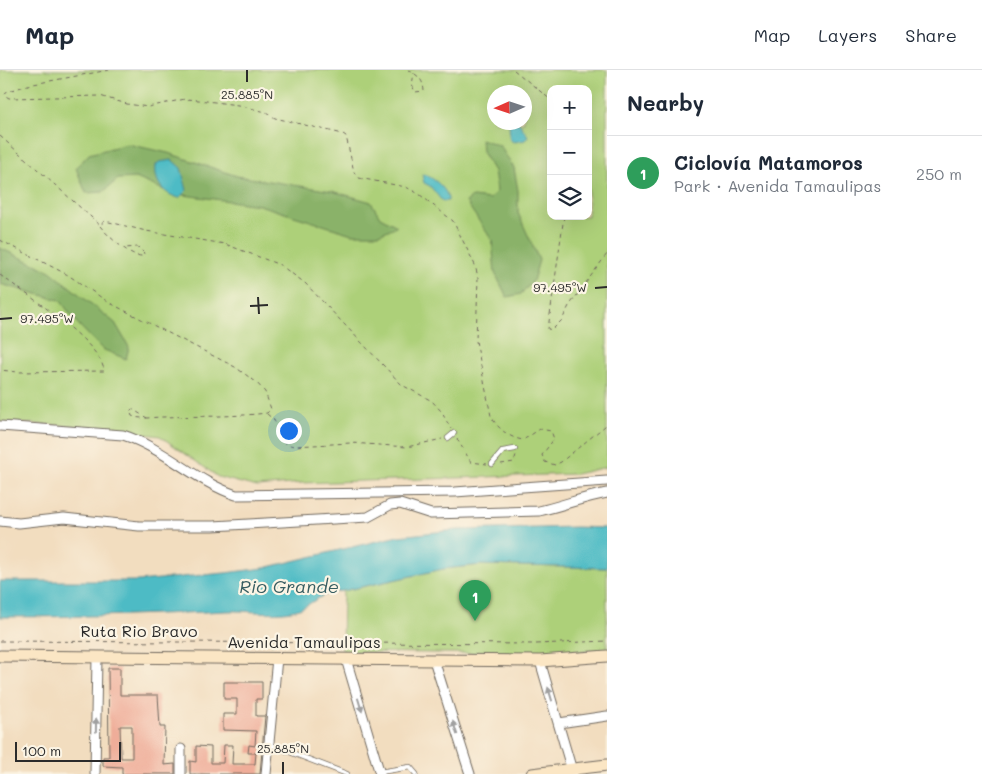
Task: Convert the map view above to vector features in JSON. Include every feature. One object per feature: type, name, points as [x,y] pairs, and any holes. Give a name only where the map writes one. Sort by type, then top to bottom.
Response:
[{"type":"street","points":[[0,426],[123,435],[142,441],[215,488],[236,495],[455,492],[607,481]]},
{"type":"street","points":[[0,522],[64,518],[139,526],[204,526],[305,522],[368,517],[390,505],[400,504],[432,514],[539,511],[555,508],[586,496],[607,493]]},
{"type":"street","name":"Avenida Tamaulipas","points":[[0,656],[540,661],[607,656]]},
{"type":"street","points":[[95,774],[97,657]]},
{"type":"street","points":[[266,774],[278,658]]},
{"type":"street","points":[[346,659],[380,773]]},
{"type":"street","points":[[434,660],[470,774]]},
{"type":"street","points":[[540,661],[573,771]]},
{"type":"street","points":[[559,724],[607,716]]},
{"type":"street","points":[[181,749],[181,774]]},
{"type":"street","points":[[532,774],[573,771],[607,765]]},
{"type":"lane","points":[[448,438],[454,434]]},
{"type":"lane","points":[[492,464],[503,451],[515,449]]},
{"type":"lane","points":[[269,744],[347,774]]},
{"type":"lane","points":[[380,773],[410,767],[416,774]]},
{"type":"path","points":[[109,70],[28,85],[6,92],[4,95],[9,98],[100,96],[127,104],[148,106],[178,100],[199,100],[256,109],[275,118],[343,134],[346,136],[354,172],[359,178],[406,187],[420,194],[452,221],[476,265],[478,278],[476,341],[491,416],[495,423],[515,439],[523,440],[540,429],[551,431],[554,439],[542,454],[544,462],[555,465],[562,462],[605,426],[607,422]]},
{"type":"path","points":[[408,70],[414,73],[420,77],[424,90],[415,92],[412,85],[414,73]]},
{"type":"path","points":[[514,70],[547,97]]},
{"type":"path","points":[[0,136],[100,225],[108,236],[125,248],[134,254],[143,256],[144,253],[138,247],[125,248]]},
{"type":"path","points":[[563,220],[548,329],[552,330],[562,320],[569,306],[607,254]]},
{"type":"path","points":[[100,225],[105,221],[146,231],[225,244],[280,265],[305,283],[402,386],[432,401],[441,411],[471,462],[476,464],[514,462],[515,449]]},
{"type":"path","points":[[0,240],[68,275],[108,302],[235,367],[256,382],[270,402],[271,409],[267,413],[232,418],[141,419],[132,416],[130,411],[132,409],[147,418]]},
{"type":"path","points":[[0,275],[81,336],[104,364],[104,370],[99,372],[18,372],[0,370]]},
{"type":"path","points":[[267,413],[278,426],[286,444],[294,446],[351,444],[407,447],[448,438],[460,443]]},
{"type":"path","name":"Ruta Rio Bravo","points":[[0,641],[536,644],[607,641]]},
{"type":"green space","points":[[0,70],[607,70],[607,467],[576,474],[302,483],[257,487],[218,477],[160,436],[90,427],[0,422]]},
{"type":"green space","points":[[481,139],[500,146],[514,168],[518,191],[518,213],[539,260],[533,281],[521,294],[507,297],[495,273],[492,240],[466,202],[472,197],[490,199],[497,191],[494,171],[482,152]]},
{"type":"green space","points":[[127,144],[168,153],[237,176],[332,191],[371,202],[380,217],[397,226],[379,234],[352,234],[259,205],[166,191],[136,178],[118,179],[103,192],[86,193],[76,168],[89,154]]},
{"type":"green space","points":[[0,248],[50,271],[115,323],[129,347],[126,359],[102,349],[77,323],[60,300],[0,284]]},
{"type":"green space","points":[[481,565],[607,568],[607,650],[540,654],[342,652],[343,591],[443,569]]},
{"type":"water","points":[[509,130],[524,130],[528,136],[525,140],[514,142],[510,140]]},
{"type":"water","points":[[172,160],[181,168],[187,190],[179,198],[168,194],[158,182],[157,177],[156,165],[159,162]]},
{"type":"water","points":[[422,174],[443,188],[448,201],[442,201],[430,186],[424,183]]},
{"type":"water","name":"Rio Grande","points":[[607,528],[607,568],[481,565],[443,569],[334,592],[320,597],[304,607],[283,612],[226,611],[113,616],[0,617],[0,581],[138,581],[225,573],[264,568],[398,536],[456,530]]},
{"type":"building","points":[[108,668],[120,668],[120,695],[158,695],[160,727],[165,727],[164,765],[175,764],[175,774],[122,774],[122,767],[103,766],[103,757],[109,757]],"holes":[[[120,726],[132,726],[132,758],[121,758]]]},
{"type":"building","points":[[224,682],[262,682],[262,699],[256,699],[256,716],[265,716],[260,774],[190,774],[190,761],[196,762],[196,746],[211,747],[211,763],[223,763],[224,745],[233,745],[232,764],[255,764],[256,753],[248,753],[249,745],[255,746],[256,731],[223,730],[223,714],[237,714],[237,699],[224,699]]},
{"type":"place","name":"Ciclovía Matamoros","points":[[475,621]]}]
